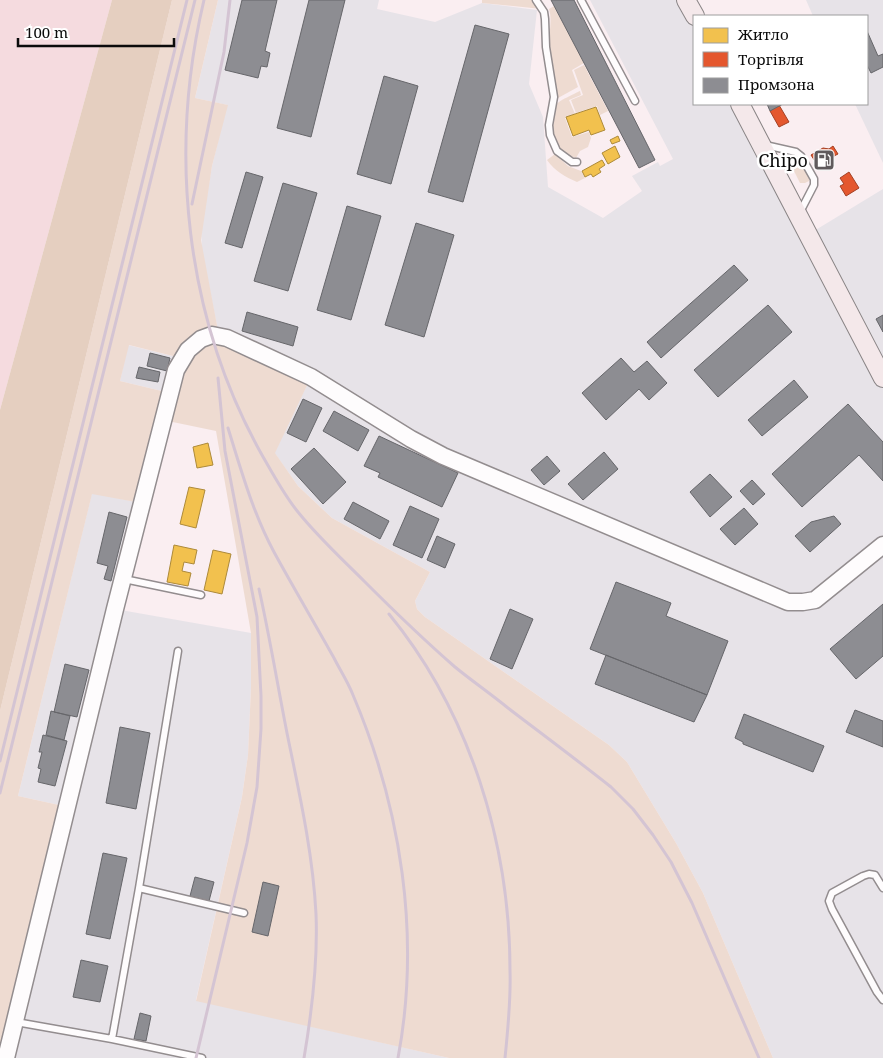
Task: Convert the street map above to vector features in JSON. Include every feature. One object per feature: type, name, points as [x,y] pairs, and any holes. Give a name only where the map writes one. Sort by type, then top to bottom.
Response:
[{"type":"main road","points":[[686,0],[694,15]]},
{"type":"main road","points":[[741,105],[883,378]]},
{"type":"street","points":[[6,1058],[54,867],[122,579],[176,370],[181,358],[190,347],[201,339],[212,335],[232,339],[311,377],[411,439],[448,458],[788,602],[815,600],[883,544]]},
{"type":"lane","points":[[536,0],[544,12],[546,47],[554,97],[549,125],[550,135],[557,151],[572,162],[577,162]]},
{"type":"lane","points":[[581,0],[635,101]]},
{"type":"lane","points":[[761,144],[796,152],[801,156],[814,179],[814,185],[799,215]]},
{"type":"lane","points":[[122,579],[201,595]]},
{"type":"lane","points":[[112,1039],[178,651]]},
{"type":"lane","points":[[883,888],[875,875],[866,874],[836,890],[830,896],[829,901],[883,1000]]},
{"type":"lane","points":[[139,888],[244,912]]},
{"type":"lane","points":[[15,1022],[112,1039],[202,1058]]},
{"type":"shaded area","points":[[0,0],[112,0],[0,410]]},
{"type":"shaded area","points":[[112,0],[172,0],[0,711],[0,410]]},
{"type":"shaded area","points":[[172,0],[218,0],[195,98],[228,105],[212,166],[201,240],[219,336],[311,377],[275,453],[298,486],[332,518],[430,572],[415,601],[417,609],[425,617],[609,745],[627,762],[676,843],[703,893],[773,1058],[449,1058],[196,1001],[242,797],[248,755],[251,687],[251,633],[216,431],[163,420],[141,503],[92,494],[18,796],[68,807],[0,1058],[0,711]],"holes":[[[129,345],[181,358],[170,393],[120,381]]]},
{"type":"shaded area","points":[[218,0],[379,0],[377,9],[435,22],[482,3],[537,10],[529,84],[543,117],[548,187],[603,218],[642,191],[632,176],[658,162],[660,166],[673,159],[590,0],[686,0],[694,15],[693,105],[742,105],[809,234],[883,189],[883,1058],[773,1058],[703,893],[676,843],[627,762],[609,745],[425,617],[417,609],[415,601],[430,572],[332,518],[298,486],[274,452],[311,377],[219,336],[202,250],[201,229],[212,166],[227,105],[195,98]]},
{"type":"shaded area","points":[[482,0],[536,0],[542,9],[482,3]]},
{"type":"shaded area","points":[[806,0],[883,0],[883,163],[855,105],[868,105],[868,15],[813,15]]},
{"type":"shaded area","points":[[554,6],[584,63],[572,70],[578,87],[558,98],[549,49],[551,18],[549,9]]},
{"type":"shaded area","points":[[584,65],[608,111],[600,115],[597,106],[576,113],[571,100],[583,95],[574,70]]},
{"type":"shaded area","points":[[580,91],[581,95],[569,100],[575,114],[565,118],[572,137],[589,132],[591,138],[588,147],[580,151],[576,158],[559,147],[554,137],[553,124],[554,109],[557,103]]},
{"type":"shaded area","points":[[555,154],[568,166],[581,171],[585,178],[577,182],[564,176],[547,160]]},
{"type":"shaded area","points":[[798,159],[809,176],[809,181],[805,183],[800,183],[791,165],[791,163]]},
{"type":"shaded area","points":[[128,345],[181,358],[170,393],[120,381]]},
{"type":"shaded area","points":[[92,493],[141,503],[115,609],[251,633],[248,755],[242,797],[196,1000],[449,1058],[6,1058],[68,807],[18,796]]},
{"type":"building: Житло","points":[[596,107],[605,130],[591,135],[589,130],[573,136],[566,117]]},
{"type":"building: Житло","points":[[618,136],[620,141],[612,144],[610,140]]},
{"type":"building: Житло","points":[[615,146],[620,157],[608,164],[602,153]]},
{"type":"building: Житло","points":[[602,160],[605,165],[599,169],[601,172],[593,177],[591,174],[585,177],[582,171]]},
{"type":"building: Житло","points":[[208,443],[213,465],[197,468],[193,447]]},
{"type":"building: Житло","points":[[189,487],[205,490],[196,528],[180,524]]},
{"type":"building: Житло","points":[[174,545],[197,550],[194,564],[184,562],[182,571],[191,573],[188,586],[167,582]]},
{"type":"building: Житло","points":[[213,550],[231,554],[222,594],[204,590]]},
{"type":"building: Торгівля","points":[[779,105],[789,122],[779,127],[770,111]]},
{"type":"building: Торгівля","points":[[833,146],[838,154],[834,156],[829,149]]},
{"type":"building: Торгівля","points":[[823,148],[829,149],[834,156],[831,161],[820,169],[811,155]]},
{"type":"building: Торгівля","points":[[849,172],[859,188],[846,196],[840,186],[844,184],[840,178]]},
{"type":"building: Промзона","points":[[242,0],[277,0],[265,51],[270,53],[267,67],[261,66],[258,78],[225,70]]},
{"type":"building: Промзона","points":[[309,0],[345,0],[311,137],[277,128]]},
{"type":"building: Промзона","points":[[551,0],[574,0],[655,160],[639,168]]},
{"type":"building: Промзона","points":[[475,25],[509,34],[463,202],[428,192]]},
{"type":"building: Промзона","points":[[868,33],[878,56],[883,54],[883,67],[871,73],[868,67]]},
{"type":"building: Промзона","points":[[384,76],[418,86],[391,184],[357,174]]},
{"type":"building: Промзона","points":[[767,105],[781,105],[770,111]]},
{"type":"building: Промзона","points":[[246,172],[263,177],[242,248],[225,243]]},
{"type":"building: Промзона","points":[[283,183],[317,193],[288,291],[254,281]]},
{"type":"building: Промзона","points":[[347,206],[381,216],[351,320],[317,310]]},
{"type":"building: Промзона","points":[[416,223],[454,235],[424,337],[385,325]]},
{"type":"building: Промзона","points":[[734,265],[748,280],[661,358],[647,342]]},
{"type":"building: Промзона","points":[[768,305],[792,332],[718,397],[694,370]]},
{"type":"building: Промзона","points":[[247,312],[298,327],[293,346],[242,331]]},
{"type":"building: Промзона","points":[[883,315],[883,332],[876,319]]},
{"type":"building: Промзона","points":[[150,353],[170,358],[167,371],[147,366]]},
{"type":"building: Промзона","points":[[621,358],[634,372],[647,361],[667,383],[649,400],[639,389],[606,420],[582,393]]},
{"type":"building: Промзона","points":[[139,367],[160,372],[158,382],[136,378]]},
{"type":"building: Промзона","points":[[794,380],[808,397],[762,436],[748,420]]},
{"type":"building: Промзона","points":[[303,399],[322,408],[306,442],[287,433]]},
{"type":"building: Промзона","points":[[848,404],[883,442],[883,481],[859,455],[802,507],[772,474]]},
{"type":"building: Промзона","points":[[334,411],[369,430],[358,451],[323,431]]},
{"type":"building: Промзона","points":[[379,436],[458,473],[442,507],[378,477],[380,473],[364,466]]},
{"type":"building: Промзона","points":[[314,448],[346,482],[323,504],[291,469]]},
{"type":"building: Промзона","points":[[604,452],[618,469],[583,500],[568,484]]},
{"type":"building: Промзона","points":[[547,456],[560,471],[544,485],[531,470]]},
{"type":"building: Промзона","points":[[710,474],[732,497],[710,517],[690,492]]},
{"type":"building: Промзона","points":[[752,480],[765,494],[753,505],[740,491]]},
{"type":"building: Промзона","points":[[353,502],[389,521],[380,539],[344,519]]},
{"type":"building: Промзона","points":[[410,506],[439,519],[422,558],[393,545]]},
{"type":"building: Промзона","points":[[744,508],[758,524],[735,545],[720,529]]},
{"type":"building: Промзона","points":[[109,512],[127,517],[111,581],[104,579],[108,566],[97,563]]},
{"type":"building: Промзона","points":[[834,516],[841,524],[810,552],[795,536],[811,522]]},
{"type":"building: Промзона","points":[[437,536],[455,544],[445,568],[427,560]]},
{"type":"building: Промзона","points":[[616,582],[671,603],[666,616],[728,641],[707,695],[590,649]]},
{"type":"building: Промзона","points":[[883,604],[883,656],[856,679],[830,649]]},
{"type":"building: Промзона","points":[[510,609],[533,619],[512,669],[490,659]]},
{"type":"building: Промзона","points":[[606,655],[707,695],[694,722],[595,684]]},
{"type":"building: Промзона","points":[[65,664],[89,670],[77,717],[54,712]]},
{"type":"building: Промзона","points":[[855,710],[883,721],[883,747],[846,732]]},
{"type":"building: Промзона","points":[[51,711],[70,716],[64,740],[46,735]]},
{"type":"building: Промзона","points":[[744,714],[824,746],[813,772],[743,744],[743,742],[735,738]]},
{"type":"building: Промзона","points":[[120,727],[150,733],[136,809],[106,803]]},
{"type":"building: Промзона","points":[[43,735],[67,741],[55,786],[38,782],[41,769],[38,768],[42,752],[39,752]]},
{"type":"building: Промзона","points":[[103,853],[127,858],[110,939],[86,934]]},
{"type":"building: Промзона","points":[[195,877],[214,882],[209,901],[190,896]]},
{"type":"building: Промзона","points":[[263,882],[279,886],[268,936],[252,932]]},
{"type":"building: Промзона","points":[[81,960],[108,966],[100,1002],[73,997]]},
{"type":"building: Промзона","points":[[140,1013],[151,1016],[146,1041],[134,1039]]},
{"type":"railway","points":[[0,761],[187,0]]},
{"type":"railway","points":[[0,793],[195,0]]},
{"type":"railway","points":[[204,0],[193,58],[187,116],[186,175],[191,233],[200,291],[215,347],[236,402],[262,455],[288,499],[306,521],[330,548],[409,625],[455,667],[611,787],[633,809],[671,862],[692,903],[759,1058]]},
{"type":"railway","points":[[192,204],[224,52],[230,0]]},
{"type":"railway","points":[[196,1058],[247,843],[257,787],[261,729],[257,617],[225,451],[218,378]]},
{"type":"railway","points":[[228,428],[260,522],[274,552],[349,685],[370,738],[384,782],[402,873],[407,919],[405,1012],[398,1058]]},
{"type":"railway","points":[[259,589],[312,870],[316,914],[315,968],[304,1058]]},
{"type":"railway","points":[[389,614],[417,653],[442,694],[463,737],[480,782],[493,828],[502,875],[508,923],[510,993],[505,1058]]},
{"type":"place","name":"Chipo","points":[[824,160]]}]
